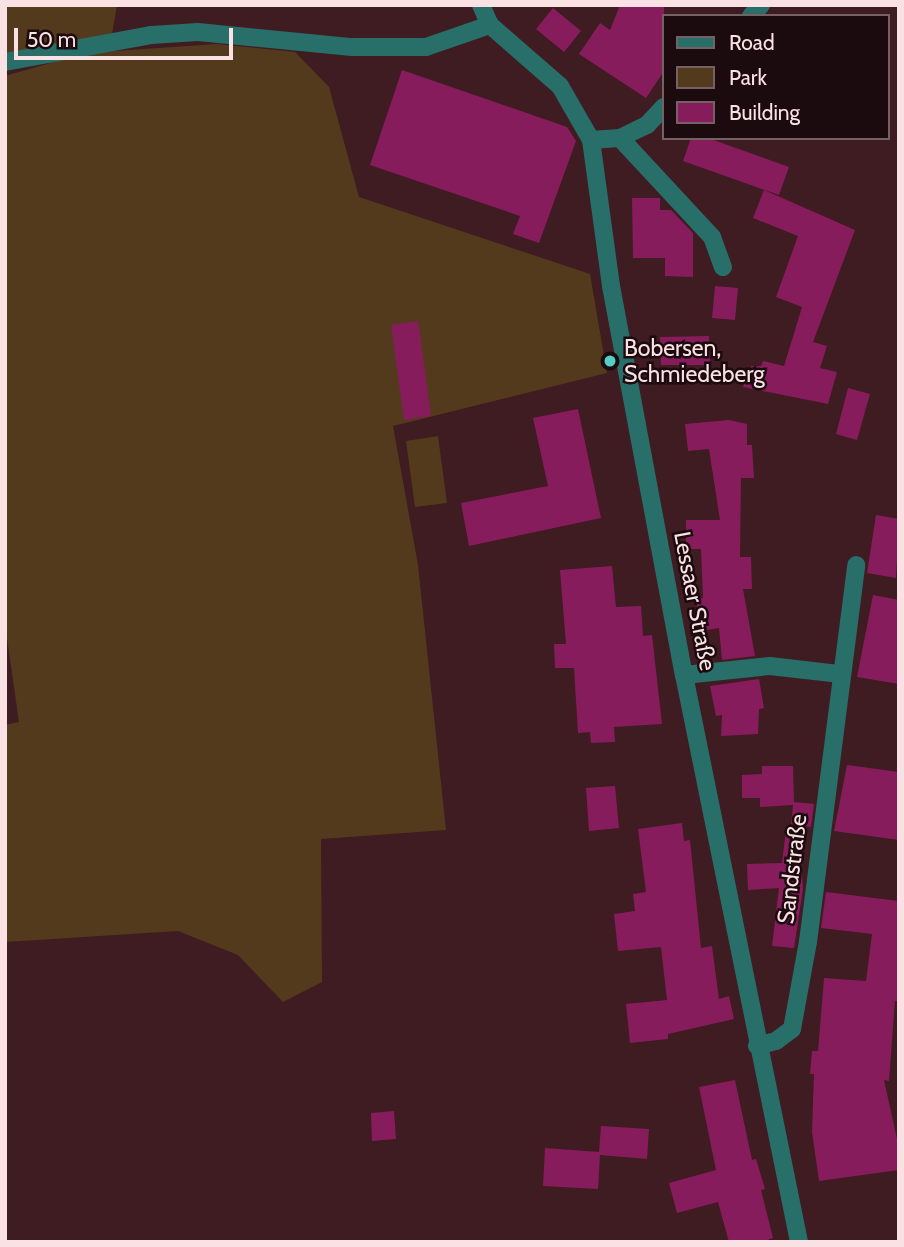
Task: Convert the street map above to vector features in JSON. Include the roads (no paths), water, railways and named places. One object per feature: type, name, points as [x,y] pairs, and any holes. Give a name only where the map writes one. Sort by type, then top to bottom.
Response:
[{"type":"street","name":"Lessaer Straße","points":[[481,5],[490,25],[560,86],[591,140],[611,286],[684,675],[757,1046],[799,1242]]},
{"type":"street","points":[[5,62],[151,35],[198,32],[352,47],[426,47],[490,25]]},
{"type":"street","points":[[591,140],[620,138],[647,125],[662,109]]},
{"type":"street","points":[[620,138],[712,237],[723,267]]},
{"type":"street","name":"Sandstraße","points":[[757,1046],[776,1041],[792,1028],[808,942],[839,674],[856,565]]},
{"type":"street","points":[[684,675],[770,666],[839,674]]},
{"type":"place","name":"Bobersen, Schmiedeberg","points":[[610,361]]}]
